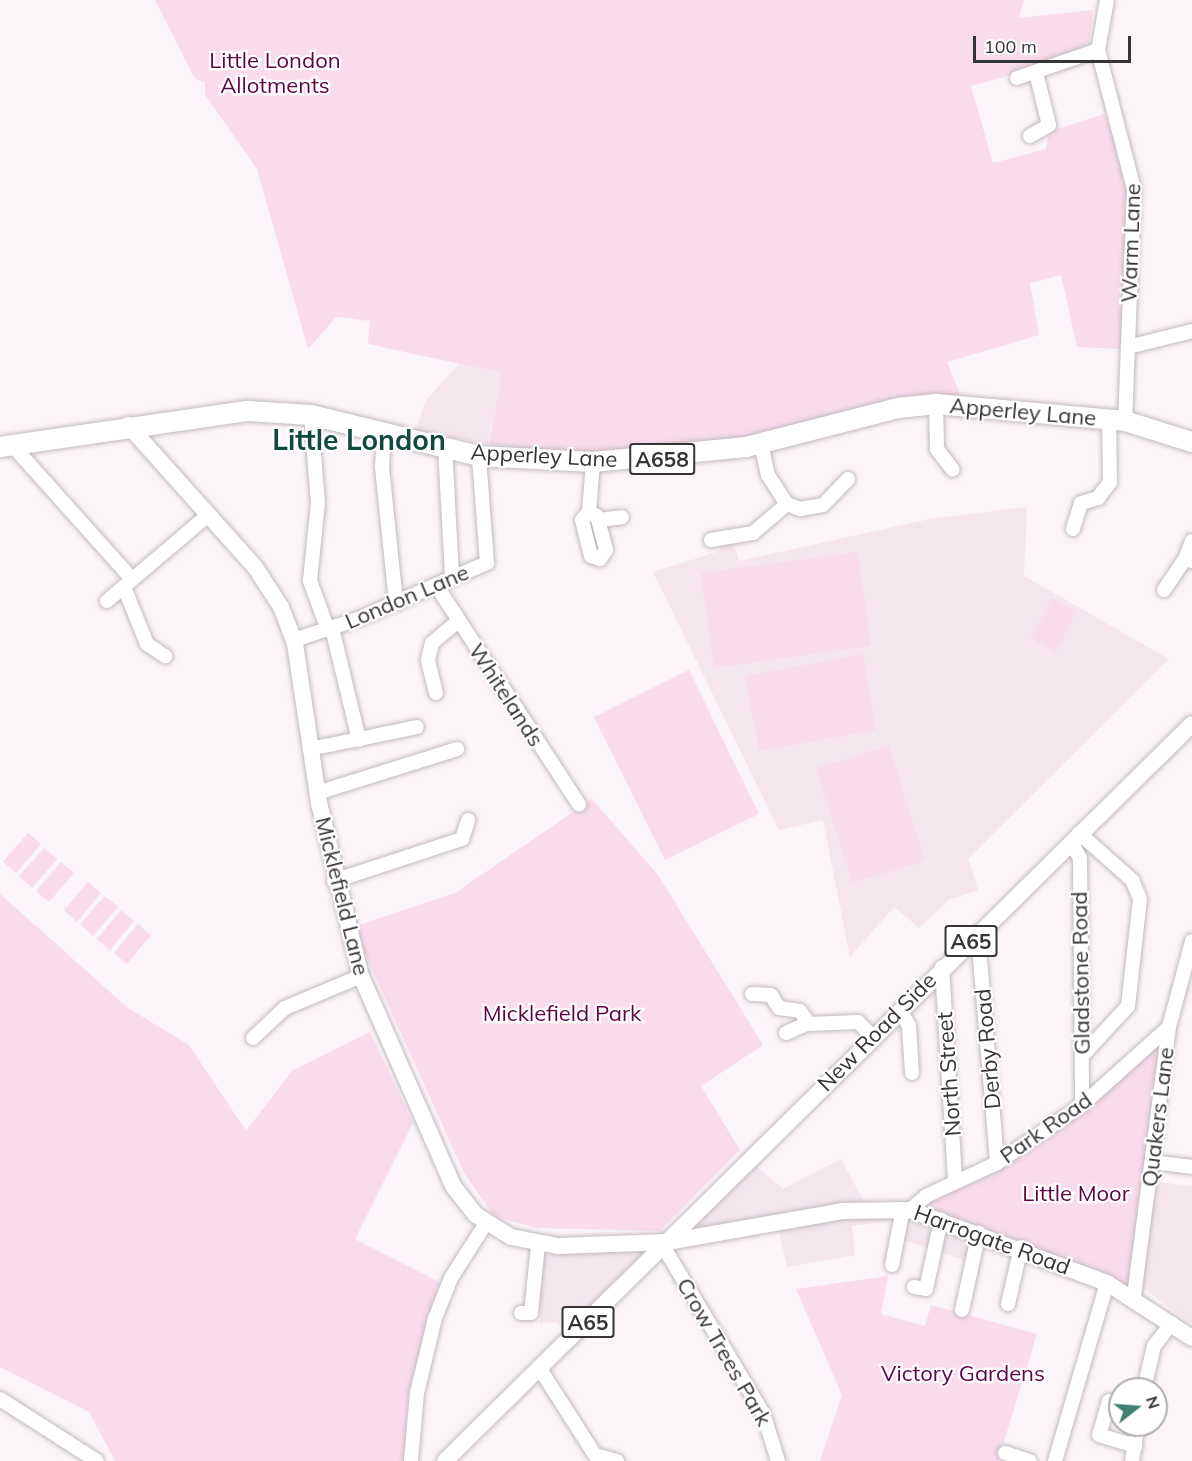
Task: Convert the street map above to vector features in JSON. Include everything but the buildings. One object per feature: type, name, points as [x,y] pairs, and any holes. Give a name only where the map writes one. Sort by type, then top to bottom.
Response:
[{"type":"highway","name":"Apperley Lane","points":[[6,446],[128,425],[248,411],[311,415],[479,456],[593,462],[671,459],[761,443],[898,408],[936,404],[1117,420],[1192,442]]},
{"type":"main road","name":"Micklefield Lane","points":[[128,425],[269,586],[294,640],[317,793],[334,881],[361,976],[453,1186],[486,1223],[538,1245],[665,1244]]},
{"type":"main road","name":"Micklefield Lane","points":[[106,429],[142,443]]},
{"type":"main road","name":"New Road Side","points":[[665,1244],[942,967],[978,935],[1192,724]]},
{"type":"main road","name":"Harrogate Road","points":[[665,1244],[842,1211],[906,1209],[1021,1247],[1107,1283],[1134,1296],[1192,1338]]},
{"type":"main road","points":[[624,1244],[633,1257],[635,1274]]},
{"type":"main road","name":"A65","points":[[445,1461],[665,1244]]},
{"type":"street","name":"Warm Lane","points":[[1072,529],[1081,503],[1098,498],[1110,482],[1128,347],[1133,168],[1098,50],[1107,0]]},
{"type":"street","points":[[1017,78],[1098,50]]},
{"type":"street","points":[[1030,136],[1049,125],[1036,72]]},
{"type":"street","points":[[1128,347],[1192,331]]},
{"type":"street","points":[[936,404],[938,449],[953,471]]},
{"type":"street","points":[[311,415],[318,503],[310,581],[330,629],[359,740]]},
{"type":"street","points":[[384,431],[382,467],[396,603]]},
{"type":"street","points":[[761,443],[768,475],[787,504],[800,509],[823,505],[848,479]]},
{"type":"street","points":[[6,446],[128,583],[147,644],[165,656]]},
{"type":"street","points":[[444,447],[452,578]]},
{"type":"street","name":"London Lane","points":[[294,640],[330,629],[396,603],[487,563],[479,456]]},
{"type":"street","points":[[593,462],[594,516],[622,517]]},
{"type":"street","points":[[711,540],[753,533],[787,504]]},
{"type":"street","points":[[107,601],[208,515]]},
{"type":"street","points":[[1164,590],[1189,559],[1192,541]]},
{"type":"street","name":"Whitelands","points":[[436,585],[579,804]]},
{"type":"street","points":[[436,693],[428,660],[432,643],[458,621]]},
{"type":"street","points":[[310,749],[417,727]]},
{"type":"street","points":[[317,793],[457,749]]},
{"type":"street","points":[[334,881],[462,839],[468,820]]},
{"type":"street","points":[[1075,838],[1138,888],[1128,1006],[1111,1029],[1082,1056]]},
{"type":"street","name":"Gladstone Road","points":[[1075,838],[1080,858],[1082,1106]]},
{"type":"street","name":"Derby Road","points":[[978,935],[998,1163]]},
{"type":"street","name":"Quakers Lane","points":[[1134,1296],[1169,1027],[1192,941]]},
{"type":"street","name":"North Street","points":[[942,967],[956,1181]]},
{"type":"street","points":[[253,1038],[285,1008],[361,976]]},
{"type":"street","points":[[752,994],[771,995],[779,1008],[800,1011],[808,1023]]},
{"type":"street","points":[[900,1010],[909,1026],[912,1074]]},
{"type":"street","points":[[786,1034],[808,1023],[847,1018],[873,1037]]},
{"type":"street","name":"Park Road","points":[[906,1209],[956,1181],[998,1163],[1082,1106],[1169,1027]]},
{"type":"street","points":[[1152,1162],[1192,1167]]},
{"type":"street","points":[[892,1265],[906,1209]]},
{"type":"street","points":[[914,1287],[926,1289],[941,1220]]},
{"type":"street","points":[[411,1461],[417,1393],[435,1318],[451,1278],[486,1223]]},
{"type":"street","points":[[962,1310],[979,1233]]},
{"type":"street","name":"Crow Trees Park","points":[[665,1244],[764,1413],[778,1461]]},
{"type":"street","points":[[521,1313],[531,1313],[538,1245]]},
{"type":"street","points":[[1008,1304],[1021,1247]]},
{"type":"street","points":[[1055,1461],[1107,1283]]},
{"type":"street","points":[[1147,1377],[1154,1346],[1172,1323]]},
{"type":"street","points":[[540,1369],[595,1455],[617,1461]]},
{"type":"street","points":[[0,1399],[98,1461]]},
{"type":"street","points":[[1108,1404],[1099,1435],[1135,1446]]},
{"type":"street","points":[[1132,1461],[1136,1437]]},
{"type":"street","points":[[1005,1453],[1030,1461]]},
{"type":"shaded area","points":[[459,364],[503,373],[488,444],[416,430],[426,400]]},
{"type":"shaded area","points":[[1027,507],[1024,576],[1169,659],[968,859],[978,890],[949,900],[919,928],[894,907],[850,957],[823,820],[779,830],[653,572],[717,552],[732,539],[739,561],[930,519]]},
{"type":"shaded area","points":[[841,1159],[863,1200],[970,1234],[966,1261],[903,1240],[893,1220],[852,1226],[855,1255],[787,1267],[779,1231],[655,1248],[564,1332],[557,1322],[540,1323],[540,1255],[574,1255],[693,1223],[755,1165],[783,1189]]},
{"type":"shaded area","points":[[1157,1182],[1192,1186],[1192,1325],[1142,1287]]},
{"type":"green space","name":"Little London Allotments","points":[[155,0],[1024,0],[1019,18],[1093,10],[1089,43],[1068,59],[971,86],[993,163],[1046,149],[1049,132],[1104,114],[1129,172],[1121,349],[1077,347],[1061,275],[1030,283],[1039,335],[947,362],[961,396],[906,397],[825,421],[700,446],[580,454],[489,444],[502,373],[368,344],[370,321],[336,317],[308,349],[257,169],[205,95],[205,82],[195,79]]},
{"type":"green space","points":[[858,552],[871,646],[714,668],[701,573]]},
{"type":"green space","points":[[1052,598],[1077,611],[1056,652],[1031,639]]},
{"type":"green space","points":[[863,654],[876,730],[759,751],[745,676]]},
{"type":"green space","points":[[689,670],[759,814],[665,860],[594,717]]},
{"type":"green space","points":[[889,746],[925,861],[852,883],[816,768]]},
{"type":"green space","name":"Micklefield Park","points":[[592,799],[658,875],[763,1045],[701,1086],[740,1150],[660,1231],[536,1228],[494,1216],[464,1173],[353,927],[455,893]]},
{"type":"green space","points":[[28,833],[41,844],[16,873],[3,862]]},
{"type":"green space","points":[[44,848],[57,859],[32,888],[19,876]]},
{"type":"green space","points":[[61,862],[74,873],[49,902],[36,891]]},
{"type":"green space","points":[[88,882],[101,893],[77,922],[64,910]]},
{"type":"green space","points":[[0,894],[128,1008],[189,1045],[246,1131],[292,1071],[370,1032],[413,1123],[355,1239],[439,1282],[408,1396],[404,1461],[115,1461],[89,1412],[0,1367]]},
{"type":"green space","points":[[105,896],[118,907],[93,936],[80,924]]},
{"type":"green space","points":[[121,910],[134,921],[110,950],[97,939]]},
{"type":"green space","points":[[138,924],[151,935],[127,964],[114,953]]},
{"type":"green space","name":"Little Moor","points":[[1169,1027],[1134,1296],[910,1210],[997,1163]]},
{"type":"green space","name":"Victory Gardens","points":[[888,1276],[881,1314],[925,1326],[931,1305],[1037,1334],[998,1461],[820,1461],[842,1395],[796,1289]]},
{"type":"district","name":"Little London","points":[[359,440]]}]
